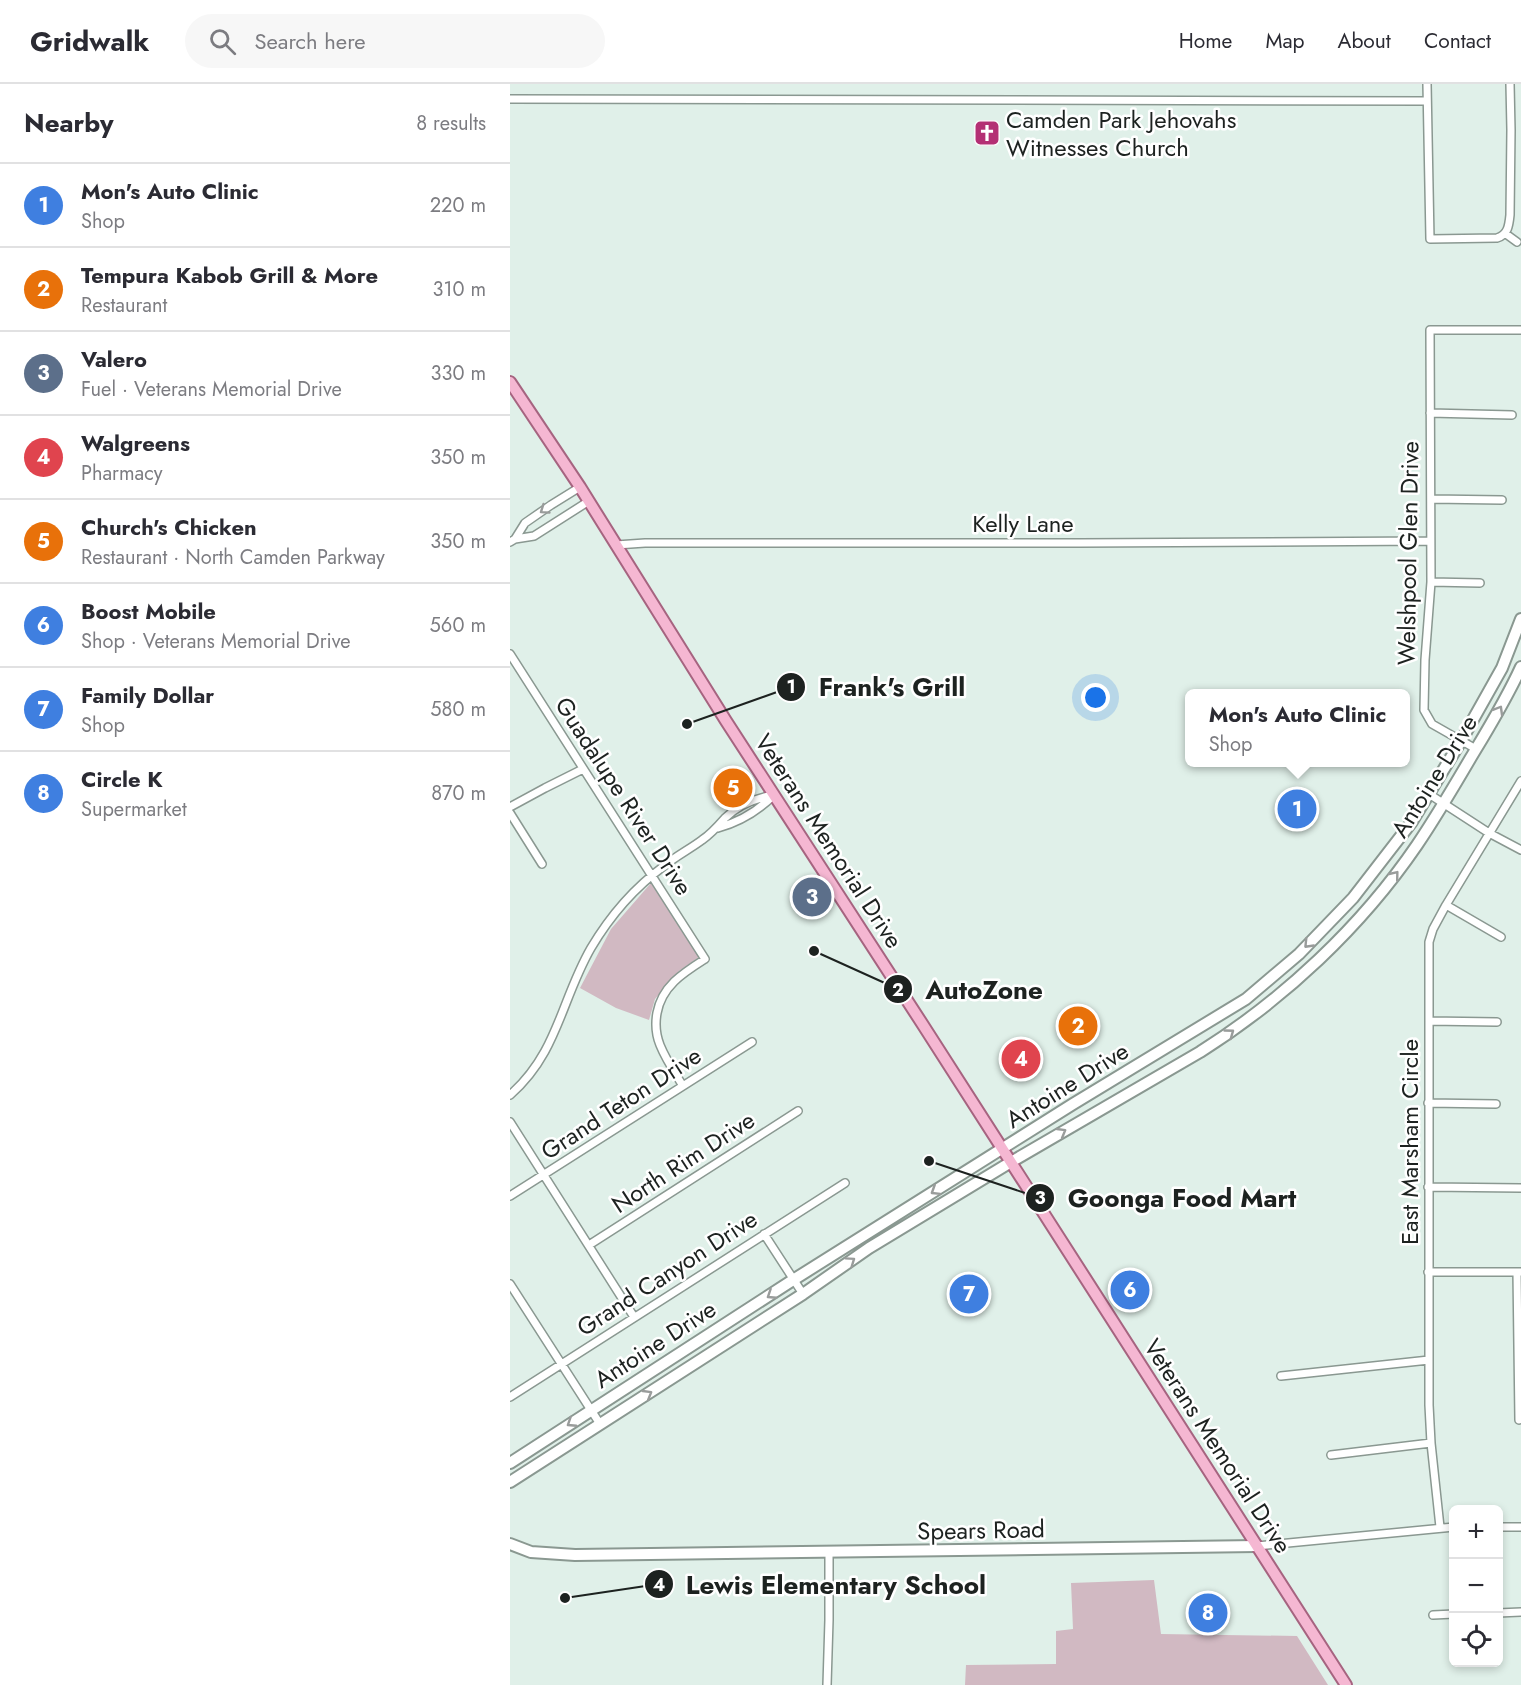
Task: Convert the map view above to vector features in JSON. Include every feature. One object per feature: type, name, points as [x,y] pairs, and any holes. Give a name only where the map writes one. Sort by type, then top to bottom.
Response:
[{"type":"main road","name":"Veterans Memorial Drive","points":[[510,382],[589,501],[704,686],[1346,1685]]},
{"type":"main road","name":"Antoine Drive","points":[[510,1463],[793,1280],[1246,999],[1299,954],[1353,898],[1411,823],[1502,668],[1521,619]]},
{"type":"main road","name":"Antoine Drive","points":[[510,1482],[803,1294],[884,1239],[1228,1035],[1279,996],[1328,950],[1387,885],[1418,844],[1501,709],[1521,667]]},
{"type":"main road","points":[[877,1228],[884,1239]]},
{"type":"main road","name":"Spears Road","points":[[510,1544],[531,1552],[574,1556],[1257,1546]]},
{"type":"street","points":[[1427,84],[1431,239],[1497,238],[1506,234]]},
{"type":"street","points":[[1506,234],[1510,206],[1510,84]]},
{"type":"street","points":[[510,99],[1427,101]]},
{"type":"street","points":[[1506,234],[1517,242]]},
{"type":"street","name":"Welshpool Glen Drive","points":[[1476,748],[1432,724],[1424,710],[1431,582],[1430,330],[1521,330]]},
{"type":"street","points":[[1430,413],[1512,415]]},
{"type":"street","points":[[512,541],[525,523],[580,487]]},
{"type":"street","points":[[1431,499],[1502,500]]},
{"type":"street","points":[[512,541],[534,536],[589,501]]},
{"type":"street","name":"Kelly Lane","points":[[616,544],[1430,541]]},
{"type":"street","points":[[1431,582],[1480,583]]},
{"type":"street","name":"Guadalupe River Drive","points":[[510,654],[705,959],[688,969],[672,983],[663,995],[657,1014],[658,1040],[683,1086]]},
{"type":"street","points":[[510,807],[584,770]]},
{"type":"street","name":"East Marsham Circle","points":[[1440,1527],[1429,1405],[1428,960],[1430,936],[1521,780]]},
{"type":"street","points":[[1429,794],[1489,833],[1521,850]]},
{"type":"street","points":[[718,828],[732,824],[750,814],[774,795]]},
{"type":"street","points":[[510,1095],[534,1070],[547,1050],[574,981],[591,948],[628,897],[651,875],[718,828],[726,817],[745,804],[761,797],[774,795]]},
{"type":"street","points":[[510,813],[542,864]]},
{"type":"street","points":[[1446,905],[1501,937]]},
{"type":"street","points":[[1429,1021],[1497,1022]]},
{"type":"street","name":"Grand Teton Drive","points":[[510,1196],[752,1042]]},
{"type":"street","points":[[1428,1103],[1496,1104]]},
{"type":"street","name":"North Rim Drive","points":[[589,1245],[798,1111]]},
{"type":"street","points":[[510,1122],[634,1317]]},
{"type":"street","name":"Grand Canyon Drive","points":[[510,1397],[845,1183]]},
{"type":"street","points":[[1428,1187],[1521,1188]]},
{"type":"street","points":[[764,1234],[803,1294]]},
{"type":"street","points":[[1428,1272],[1519,1272],[1519,1420]]},
{"type":"street","points":[[510,1284],[513,1294],[600,1424]]},
{"type":"street","points":[[1281,1376],[1429,1360]]},
{"type":"street","points":[[1331,1455],[1431,1443]]},
{"type":"street","name":"Spears Road","points":[[1257,1546],[1449,1527]]},
{"type":"street","points":[[1503,1527],[1521,1527]]},
{"type":"street","points":[[827,1685],[828,1553]]},
{"type":"street","points":[[1503,1612],[1521,1612]]},
{"type":"street","points":[[1433,1615],[1449,1614]]},
{"type":"shaded area","points":[[651,883],[699,957],[679,971],[655,999],[649,1020],[616,1008],[580,988],[611,929]]},
{"type":"shaded area","points":[[1154,1580],[1161,1634],[1297,1636],[1328,1685],[965,1685],[966,1665],[1056,1664],[1056,1631],[1073,1629],[1071,1583]]},
{"type":"place","name":"Camden Park Jehovahs Witnesses Church","points":[[987,133]]},
{"type":"place","name":"Frank's Grill","points":[[687,724]]},
{"type":"place","name":"Church's Chicken","points":[[733,788]]},
{"type":"place","name":"Mon's Auto Clinic","points":[[1297,809]]},
{"type":"place","name":"Valero","points":[[812,897]]},
{"type":"place","name":"AutoZone","points":[[814,951]]},
{"type":"place","name":"Tempura Kabob Grill & More","points":[[1078,1026]]},
{"type":"place","name":"Walgreens","points":[[1021,1059]]},
{"type":"place","name":"Goonga Food Mart","points":[[929,1161]]},
{"type":"place","name":"Boost Mobile","points":[[1130,1290]]},
{"type":"place","name":"Family Dollar","points":[[969,1294]]},
{"type":"place","name":"Lewis Elementary School","points":[[565,1598]]},
{"type":"place","name":"Circle K","points":[[1208,1613]]}]
